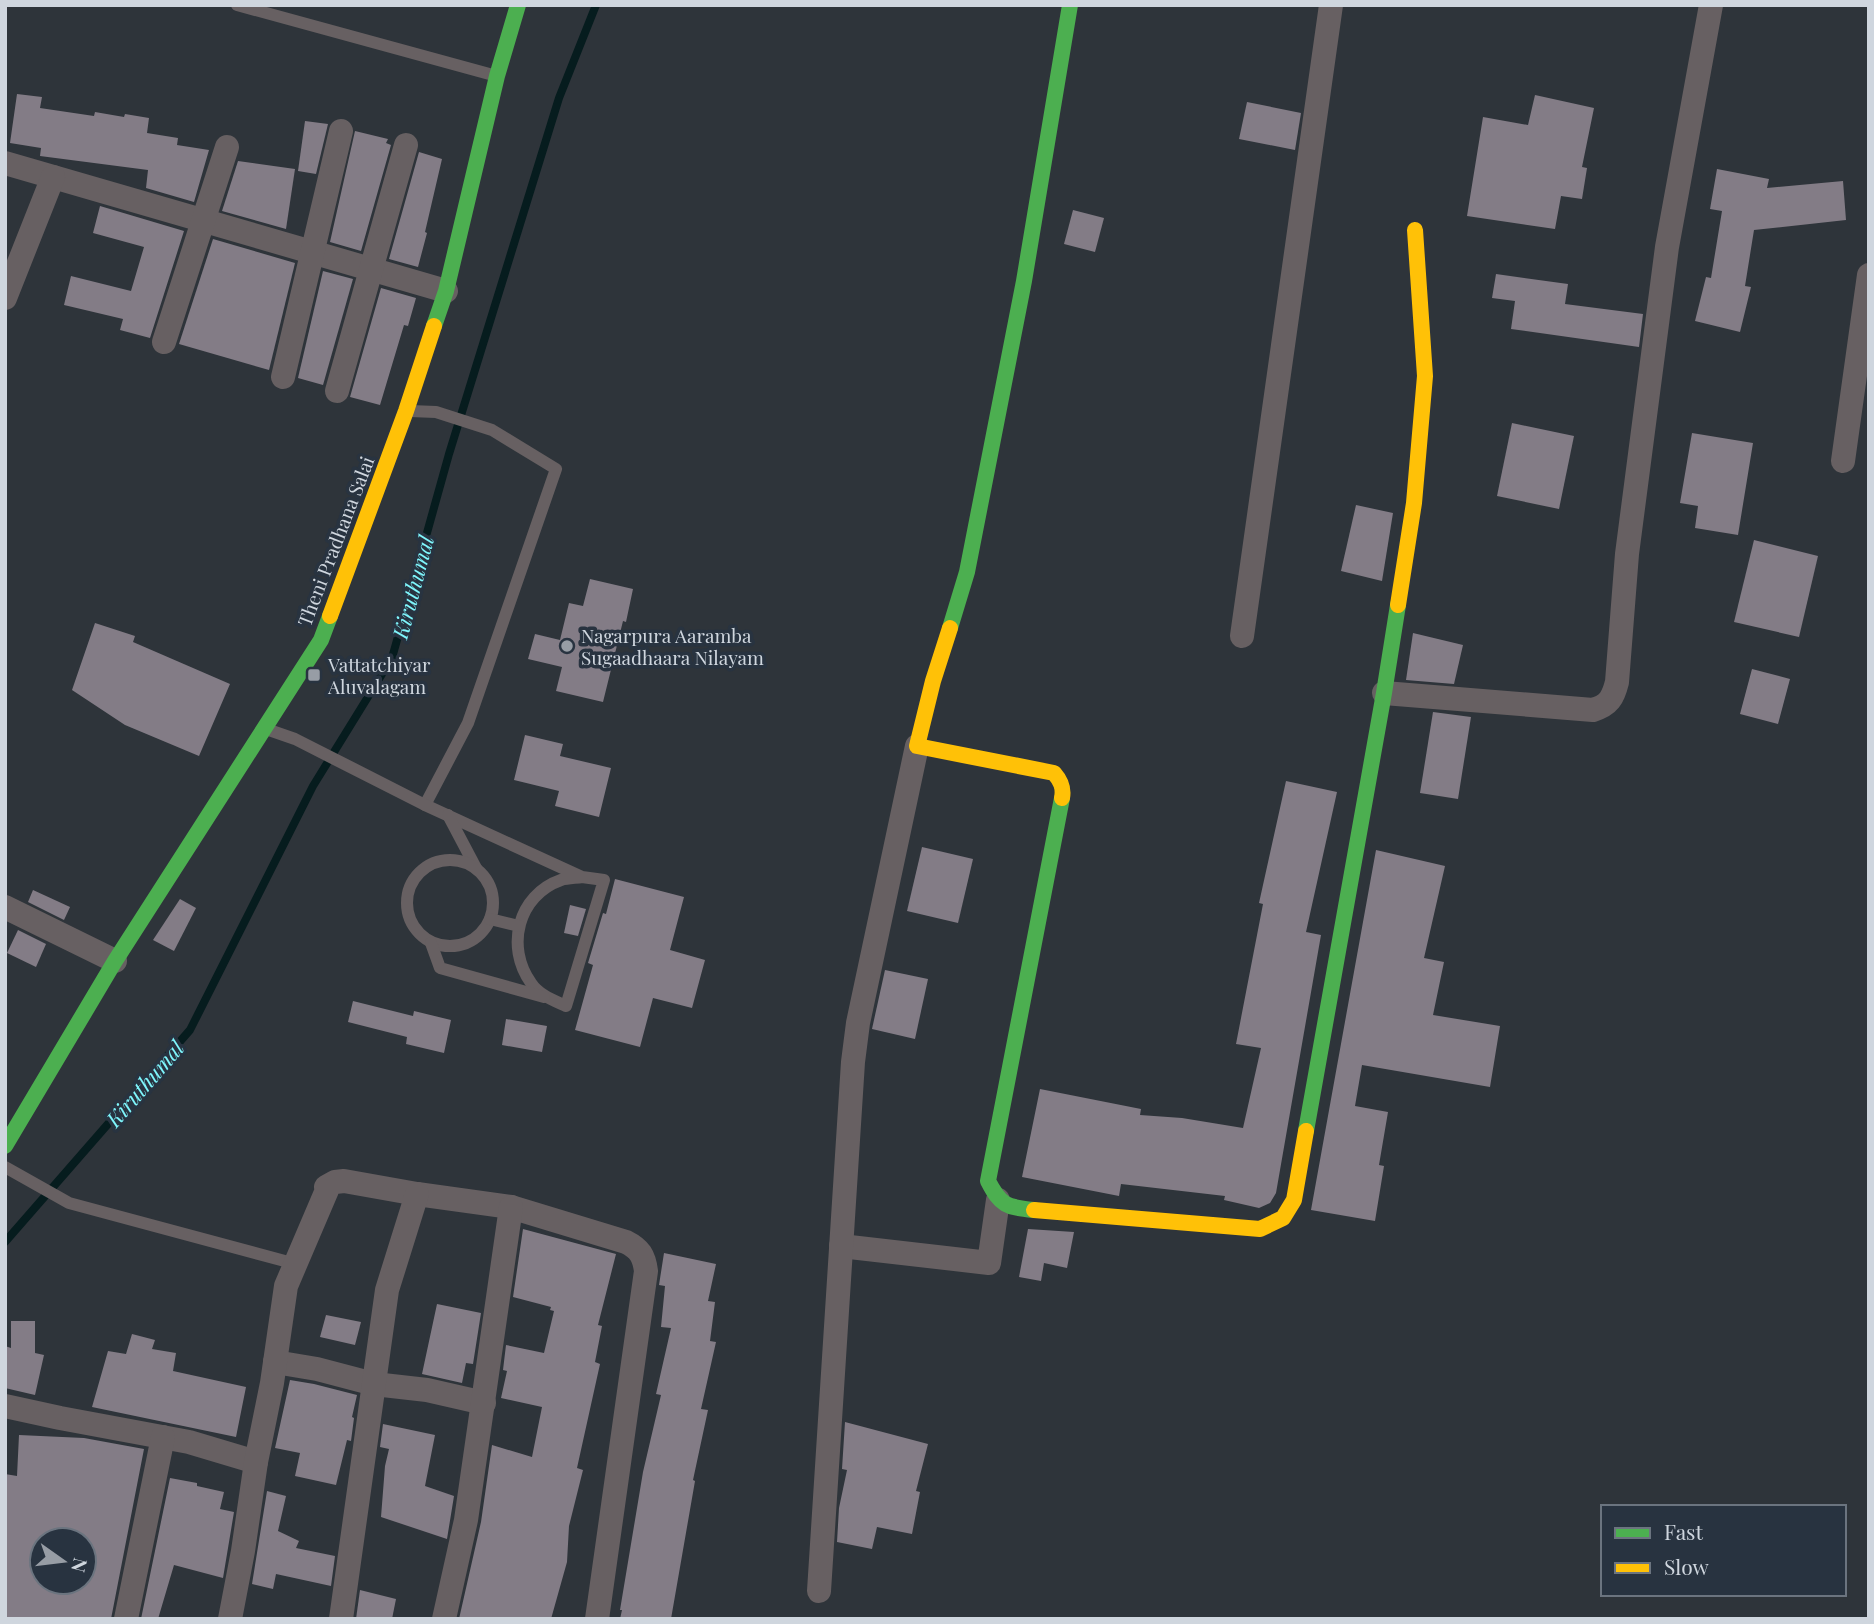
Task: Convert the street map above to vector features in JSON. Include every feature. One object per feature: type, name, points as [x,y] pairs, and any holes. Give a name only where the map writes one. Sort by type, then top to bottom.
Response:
[{"type":"street","name":"Theni Pradhana Salai","points":[[5,1146],[115,961],[321,640],[406,411],[446,291],[497,76],[518,5]]},
{"type":"street","points":[[819,1591],[853,1062],[858,1023],[917,746],[933,681],[967,572],[1024,281],[1070,5]]},
{"type":"street","points":[[1242,636],[1331,5]]},
{"type":"street","points":[[1384,693],[1593,710],[1603,707],[1614,694],[1626,554],[1667,247],[1711,5]]},
{"type":"street","points":[[283,377],[341,131]]},
{"type":"street","points":[[337,391],[406,145]]},
{"type":"street","points":[[164,342],[227,147]]},
{"type":"street","points":[[5,163],[446,291]]},
{"type":"street","points":[[5,298],[53,177]]},
{"type":"street","points":[[917,746],[1054,773],[1060,780],[1063,791],[988,1181],[998,1200],[1013,1208],[1260,1229],[1283,1219],[1294,1200],[1384,693],[1414,503],[1425,376],[1415,230]]},
{"type":"street","points":[[1843,461],[1869,275]]},
{"type":"street","points":[[5,906],[115,961]]},
{"type":"street","points":[[230,1619],[286,1286],[326,1187],[344,1181],[511,1207],[626,1242],[637,1248],[644,1258],[646,1271],[597,1619]]},
{"type":"street","points":[[341,1619],[387,1290],[417,1194]]},
{"type":"street","points":[[841,1246],[989,1263],[998,1200]]},
{"type":"street","points":[[444,1619],[466,1520],[511,1207]]},
{"type":"street","points":[[275,1362],[317,1369],[374,1384],[427,1390],[484,1403]]},
{"type":"street","points":[[5,1406],[189,1442],[256,1462]]},
{"type":"street","points":[[126,1619],[163,1437]]},
{"type":"lane","points":[[237,5],[497,76]]},
{"type":"lane","points":[[406,411],[436,412],[492,430],[556,469],[467,723],[425,804]]},
{"type":"lane","points":[[264,728],[295,739],[425,804],[582,877]]},
{"type":"lane","points":[[448,815],[476,868],[486,878],[493,905],[490,919],[483,931],[472,940],[459,945],[431,943],[419,934],[408,916],[407,894],[412,880],[422,869],[449,859],[476,868]]},
{"type":"lane","points":[[431,943],[440,968],[547,998],[566,1006],[604,880],[582,877],[562,880],[543,890],[527,905],[519,926],[517,947],[522,967],[532,985],[547,998]]},
{"type":"lane","points":[[490,919],[519,926]]},
{"type":"lane","points":[[5,1167],[69,1203],[296,1264]]},
{"type":"building","points":[[17,94],[42,97],[40,108],[94,116],[95,112],[149,118],[147,133],[178,138],[177,145],[209,150],[194,202],[146,188],[148,170],[40,156],[41,148],[10,143]]},
{"type":"building","points":[[1535,95],[1594,108],[1582,167],[1587,168],[1582,199],[1561,196],[1555,229],[1467,216],[1483,117],[1528,125]]},
{"type":"building","points":[[1247,102],[1301,113],[1295,150],[1239,139]]},
{"type":"building","points":[[305,121],[328,124],[316,174],[298,171]]},
{"type":"building","points":[[355,131],[388,139],[386,143],[391,145],[361,251],[330,242]]},
{"type":"building","points":[[419,152],[442,159],[418,267],[389,259]]},
{"type":"building","points":[[238,161],[295,169],[286,229],[222,211]]},
{"type":"building","points":[[1717,169],[1769,179],[1767,188],[1843,181],[1846,220],[1754,230],[1745,286],[1751,287],[1740,332],[1695,321],[1706,277],[1711,278],[1722,211],[1710,209]]},
{"type":"building","points":[[100,206],[184,231],[150,338],[120,330],[123,319],[64,305],[71,276],[131,291],[144,247],[93,233]]},
{"type":"building","points":[[1073,210],[1104,218],[1095,252],[1064,244]]},
{"type":"building","points":[[213,239],[295,263],[269,370],[179,344]]},
{"type":"building","points":[[323,271],[353,279],[323,385],[298,378]]},
{"type":"building","points":[[1496,274],[1568,284],[1565,304],[1643,314],[1639,347],[1511,329],[1515,301],[1492,298]]},
{"type":"building","points":[[381,288],[416,298],[408,326],[404,325],[380,405],[350,397]]},
{"type":"building","points":[[1512,423],[1574,436],[1559,509],[1497,496]]},
{"type":"building","points":[[1692,433],[1753,443],[1738,535],[1695,528],[1698,506],[1680,503]]},
{"type":"building","points":[[1356,505],[1393,513],[1382,581],[1341,571]]},
{"type":"building","points":[[1754,540],[1818,556],[1799,637],[1734,622]]},
{"type":"building","name":"Nagarpura Aaramba Sugaadhaara Nilayam","points":[[590,579],[633,589],[603,702],[556,691],[562,667],[528,659],[535,634],[560,640],[569,603],[583,606]]},
{"type":"building","points":[[95,623],[135,636],[133,642],[230,684],[199,756],[125,725],[72,690]]},
{"type":"building","points":[[1413,633],[1463,645],[1454,684],[1406,680]]},
{"type":"building","points":[[1752,669],[1790,679],[1778,724],[1740,714]]},
{"type":"building","points":[[1433,712],[1471,717],[1458,799],[1420,793]]},
{"type":"building","points":[[525,735],[563,744],[560,756],[611,768],[599,817],[555,806],[559,791],[514,780]]},
{"type":"building","points":[[1286,781],[1337,792],[1306,932],[1321,935],[1276,1193],[1270,1203],[1259,1208],[1224,1200],[1225,1196],[1121,1184],[1119,1196],[1022,1177],[1040,1089],[1141,1109],[1140,1115],[1182,1118],[1243,1128],[1261,1048],[1236,1044],[1263,904],[1259,903]]},
{"type":"building","points":[[922,847],[973,859],[958,923],[907,911]]},
{"type":"building","points":[[1376,850],[1445,866],[1424,958],[1444,962],[1433,1015],[1500,1026],[1490,1087],[1362,1065],[1355,1106],[1388,1112],[1379,1165],[1384,1166],[1375,1221],[1311,1210]]},
{"type":"building","points":[[615,879],[684,897],[670,950],[705,960],[692,1008],[653,998],[640,1047],[575,1030],[593,965],[588,963],[603,913],[606,914]]},
{"type":"building","points":[[33,890],[70,907],[64,920],[28,902]]},
{"type":"building","points":[[180,899],[196,908],[174,951],[153,940]]},
{"type":"building","points":[[570,905],[586,909],[578,936],[564,933]]},
{"type":"building","points":[[18,930],[46,944],[36,967],[7,953]]},
{"type":"building","points":[[885,970],[928,979],[915,1039],[872,1029]]},
{"type":"building","points":[[353,1001],[413,1016],[414,1011],[451,1020],[444,1053],[406,1044],[407,1037],[348,1022]]},
{"type":"building","points":[[506,1019],[547,1026],[542,1052],[502,1045]]},
{"type":"building","points":[[523,1229],[616,1254],[598,1325],[602,1326],[595,1362],[600,1364],[577,1468],[583,1470],[569,1526],[567,1562],[551,1619],[459,1619],[481,1522],[492,1445],[532,1457],[542,1407],[501,1398],[507,1371],[503,1370],[506,1345],[544,1353],[554,1311],[550,1310],[551,1307],[513,1297]]},
{"type":"building","points":[[1028,1229],[1074,1232],[1067,1268],[1044,1263],[1041,1281],[1019,1277]]},
{"type":"building","points":[[664,1253],[716,1264],[708,1301],[715,1302],[710,1341],[716,1342],[701,1409],[708,1410],[693,1480],[695,1481],[671,1619],[620,1619],[643,1472],[661,1395],[656,1394],[671,1328],[661,1327],[665,1286],[659,1285]]},
{"type":"building","points":[[437,1304],[481,1313],[473,1364],[466,1363],[462,1383],[422,1374]]},
{"type":"building","points":[[326,1315],[361,1322],[355,1345],[320,1337]]},
{"type":"building","points":[[11,1321],[35,1321],[35,1353],[44,1355],[35,1395],[5,1388],[5,1346],[11,1348]]},
{"type":"building","points":[[132,1334],[155,1340],[152,1349],[176,1353],[173,1371],[246,1387],[236,1437],[92,1407],[108,1351],[126,1354]]},
{"type":"building","points":[[290,1380],[357,1395],[352,1417],[351,1441],[347,1440],[336,1485],[295,1476],[300,1453],[275,1448]]},
{"type":"building","points":[[845,1422],[928,1444],[916,1491],[920,1492],[912,1534],[877,1527],[872,1549],[837,1542],[839,1508],[847,1470],[842,1469]]},
{"type":"building","points":[[383,1424],[435,1435],[425,1486],[454,1496],[447,1539],[381,1517],[389,1449],[380,1447]]},
{"type":"building","points":[[19,1435],[84,1438],[144,1449],[111,1619],[5,1619],[5,1474],[17,1476]]},
{"type":"building","points":[[170,1478],[224,1492],[220,1509],[234,1512],[223,1578],[174,1565],[158,1619],[141,1619]]},
{"type":"building","points":[[267,1491],[286,1496],[278,1531],[299,1541],[296,1548],[335,1556],[331,1586],[276,1574],[273,1589],[252,1584]]},
{"type":"building","points":[[360,1590],[396,1599],[392,1619],[356,1619]]},
{"type":"waterway","name":"Kiruthumal","points":[[5,1242],[190,1030],[313,786],[392,658],[449,454],[559,98],[596,5]]},
{"type":"traffic: fast","points":[[434,326],[446,291],[497,76],[518,5]]},
{"type":"traffic: fast","points":[[950,628],[967,572],[1024,281],[1070,5]]},
{"type":"traffic: fast","points":[[1306,1131],[1398,605]]},
{"type":"traffic: fast","points":[[5,1146],[115,961],[321,640],[330,616]]},
{"type":"traffic: fast","points":[[1034,1210],[1005,1204],[988,1181],[1062,798]]},
{"type":"traffic: slow","points":[[1398,605],[1414,503],[1425,376],[1415,230]]},
{"type":"traffic: slow","points":[[330,616],[406,411],[434,326]]},
{"type":"traffic: slow","points":[[950,628],[917,746],[1054,773],[1063,791],[1062,798]]},
{"type":"traffic: slow","points":[[1034,1210],[1260,1229],[1283,1218],[1294,1200],[1306,1131]]},
{"type":"place","name":"Nagarpura Aaramba Sugaadhaara Nilayam","points":[[567,646]]},
{"type":"place","name":"Vattatchiyar Aluvalagam","points":[[314,675]]}]
